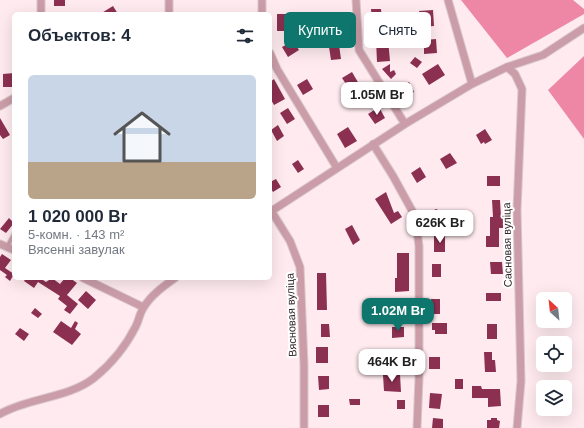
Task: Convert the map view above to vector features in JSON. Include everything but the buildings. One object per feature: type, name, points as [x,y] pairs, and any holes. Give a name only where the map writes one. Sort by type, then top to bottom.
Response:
[{"type":"street","points":[[41,0],[41,12]]},
{"type":"street","points":[[169,0],[169,12]]},
{"type":"street","points":[[262,0],[262,12]]},
{"type":"street","points":[[356,0],[359,50],[404,124]]},
{"type":"street","points":[[448,0],[472,84]]},
{"type":"street","points":[[272,210],[372,144],[472,84],[507,67],[543,56],[584,28]]},
{"type":"street","points":[[272,58],[277,69],[337,168]]},
{"type":"street","name":"Сасновая вуліца","points":[[507,67],[515,74],[522,89],[517,210],[521,381],[517,428]]},
{"type":"street","points":[[0,106],[12,99]]},
{"type":"street","points":[[372,144],[393,176],[415,216],[419,246],[419,378],[417,428]]},
{"type":"street","name":"Вясновая вуліца","points":[[272,214],[290,241],[300,267],[304,366],[304,428]]},
{"type":"street","points":[[87,280],[143,307]]},
{"type":"street","points":[[0,414],[13,408],[63,392],[92,380],[108,365],[135,328],[143,307],[152,297],[173,280]]},
{"type":"lane","points":[[3,246],[12,236]]},
{"type":"shaded area","points":[[461,0],[573,0],[584,9],[584,14],[507,58]]},
{"type":"shaded area","points":[[584,56],[584,139],[548,90]]}]
